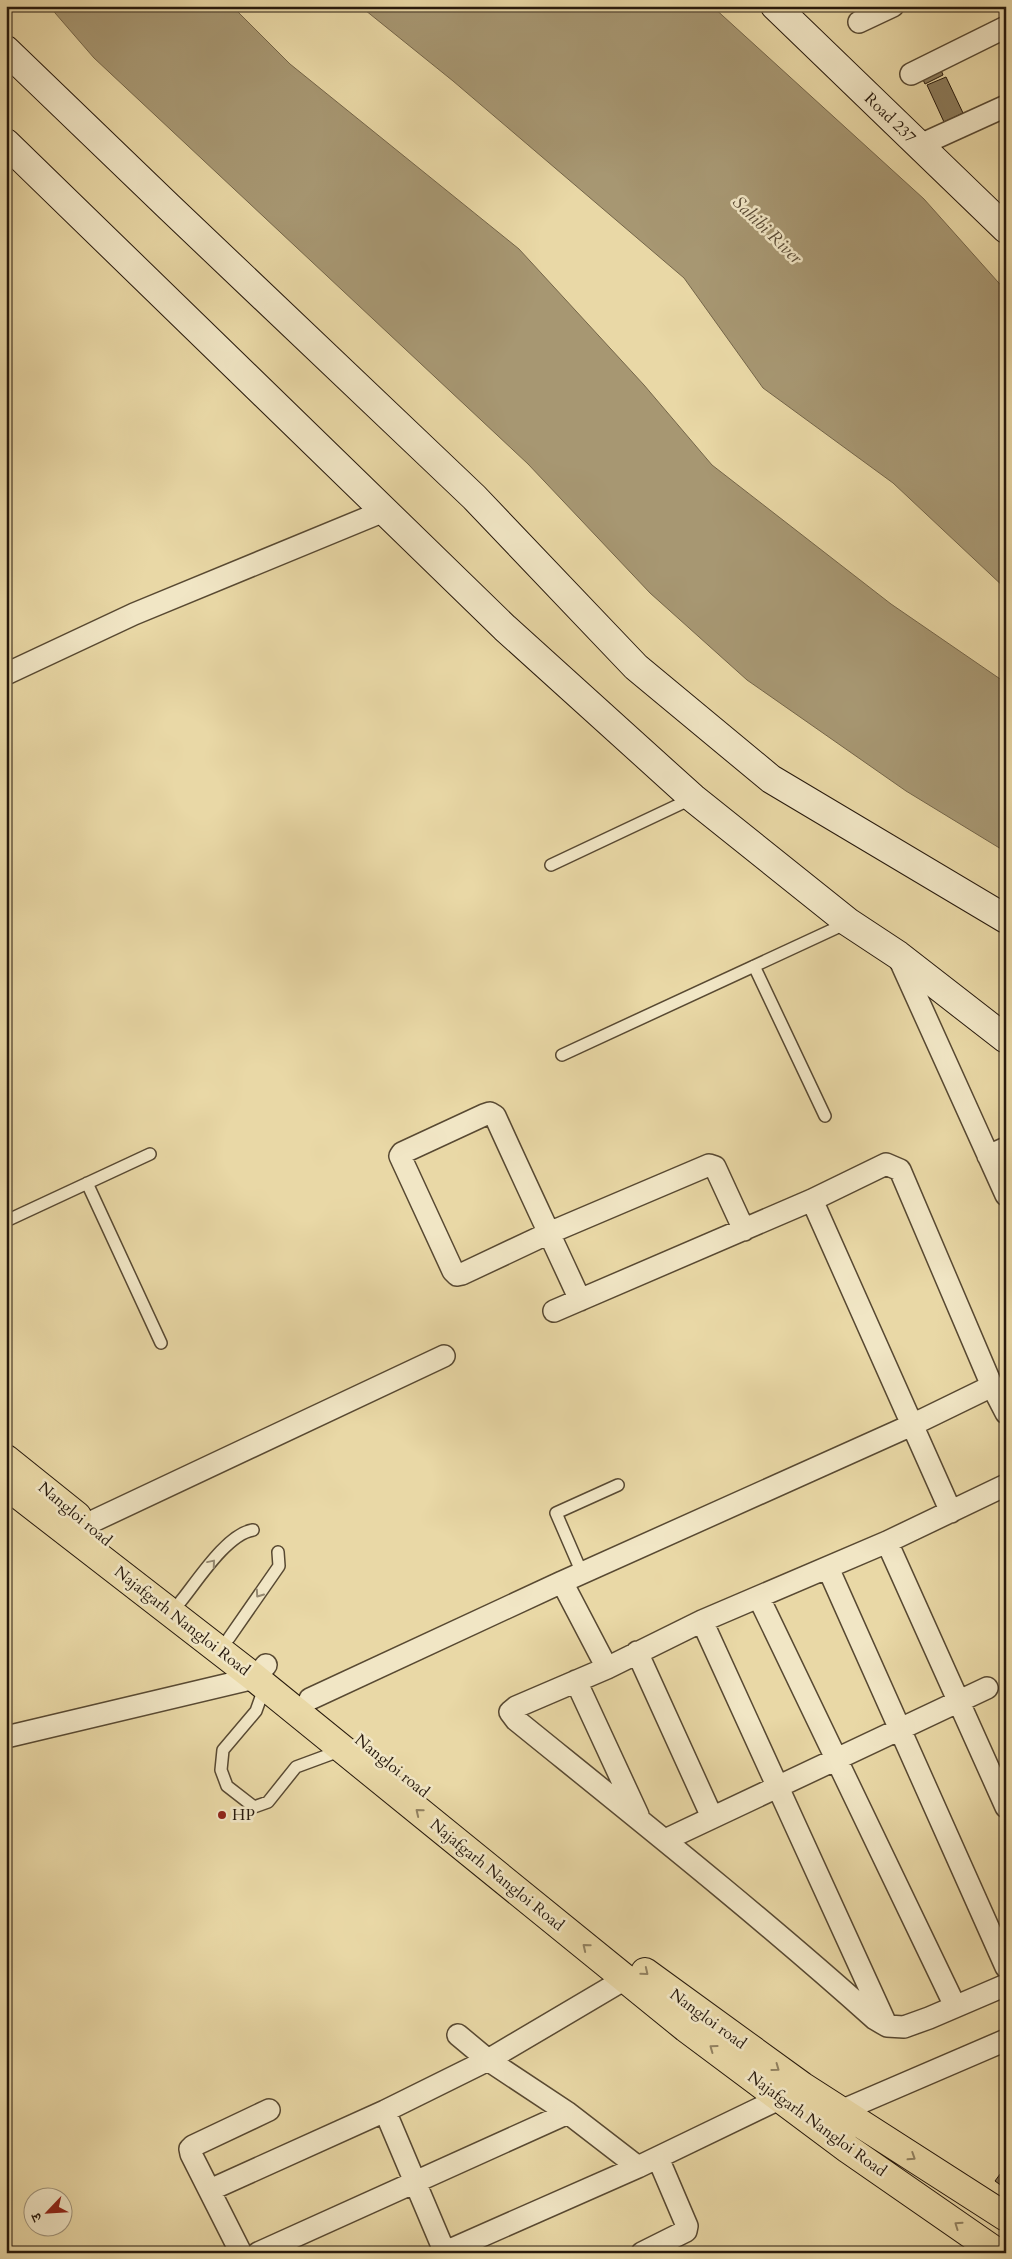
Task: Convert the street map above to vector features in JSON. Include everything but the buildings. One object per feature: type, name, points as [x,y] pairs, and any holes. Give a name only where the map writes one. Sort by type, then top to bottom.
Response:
[{"type":"main road","name":"Nangloi road","points":[[6,1460],[229,1638],[262,1677],[310,1699],[654,1979],[745,2058],[840,2111],[1006,2217]]},
{"type":"main road","name":"Najafgarh Nangloi Road","points":[[6,1485],[262,1677],[342,1750],[686,2028],[745,2058],[781,2098],[848,2149],[998,2253]]},
{"type":"street","name":"Road 237","points":[[775,6],[1006,229]]},
{"type":"street","points":[[859,22],[893,6]]},
{"type":"street","points":[[911,74],[1006,27]]},
{"type":"street","points":[[6,50],[467,490],[636,667],[771,779],[1006,919]]},
{"type":"street","points":[[918,146],[1006,106]]},
{"type":"street","points":[[6,143],[505,628],[693,798],[848,922],[898,956],[1006,1038]]},
{"type":"street","points":[[6,674],[134,614],[384,510]]},
{"type":"street","points":[[898,956],[997,1152],[1006,1195]]},
{"type":"street","points":[[580,1300],[549,1233],[495,1116],[490,1113],[400,1156],[453,1271],[457,1275],[549,1233],[709,1165],[715,1167],[744,1230]]},
{"type":"street","points":[[554,1311],[812,1200],[886,1164],[900,1170],[992,1386],[1006,1413]]},
{"type":"street","points":[[812,1200],[914,1424],[951,1512]]},
{"type":"street","points":[[87,1524],[444,1356]]},
{"type":"street","points":[[310,1699],[562,1582],[914,1424],[992,1386]]},
{"type":"street","points":[[1006,1485],[887,1542],[702,1622],[607,1668],[516,1707],[510,1712],[511,1716],[803,1954],[875,2020],[887,2026],[904,2027],[1006,1985]]},
{"type":"street","points":[[887,1542],[1006,1807]]},
{"type":"street","points":[[828,1568],[1006,1966]]},
{"type":"street","points":[[562,1582],[607,1668]]},
{"type":"street","points":[[759,1598],[955,2006]]},
{"type":"street","points":[[702,1622],[887,2026]]},
{"type":"street","points":[[637,1652],[712,1817]]},
{"type":"street","points":[[6,1737],[262,1677]]},
{"type":"street","points":[[576,1681],[640,1820]]},
{"type":"street","points":[[665,1840],[987,1688]]},
{"type":"street","points":[[210,2190],[385,2112],[488,2060],[625,1979]]},
{"type":"street","points":[[458,2036],[488,2060],[568,2113],[638,2167]]},
{"type":"street","points":[[840,2111],[1006,2040]]},
{"type":"street","points":[[385,2112],[444,2252],[658,2158],[781,2098]]},
{"type":"street","points":[[241,2253],[191,2154],[191,2147],[269,2110]]},
{"type":"street","points":[[258,2253],[568,2113]]},
{"type":"street","points":[[642,2253],[686,2231],[687,2226],[658,2158]]},
{"type":"lane","points":[[551,866],[693,798]]},
{"type":"lane","points":[[562,1055],[848,922]]},
{"type":"lane","points":[[754,966],[825,1116]]},
{"type":"lane","points":[[6,1221],[150,1154]]},
{"type":"lane","points":[[87,1183],[161,1343]]},
{"type":"lane","points":[[582,1573],[556,1513],[618,1485]]},
{"type":"lane","points":[[181,1601],[232,1538],[246,1531],[254,1530]]},
{"type":"lane","points":[[229,1638],[279,1566],[278,1552]]},
{"type":"lane","points":[[262,1677],[256,1710],[223,1750],[221,1770],[227,1786],[254,1807],[268,1802],[296,1767],[342,1750]]},
{"type":"water","points":[[49,6],[232,6],[290,64],[519,249],[644,385],[712,465],[891,604],[1006,683],[1006,852],[906,791],[747,680],[650,593],[528,464],[94,58]]},
{"type":"water","name":"Sahibi River","points":[[360,6],[712,6],[924,199],[1006,291],[1006,589],[893,483],[763,388],[684,278],[453,81]]},
{"type":"place","name":"HP","points":[[222,1815]]}]
